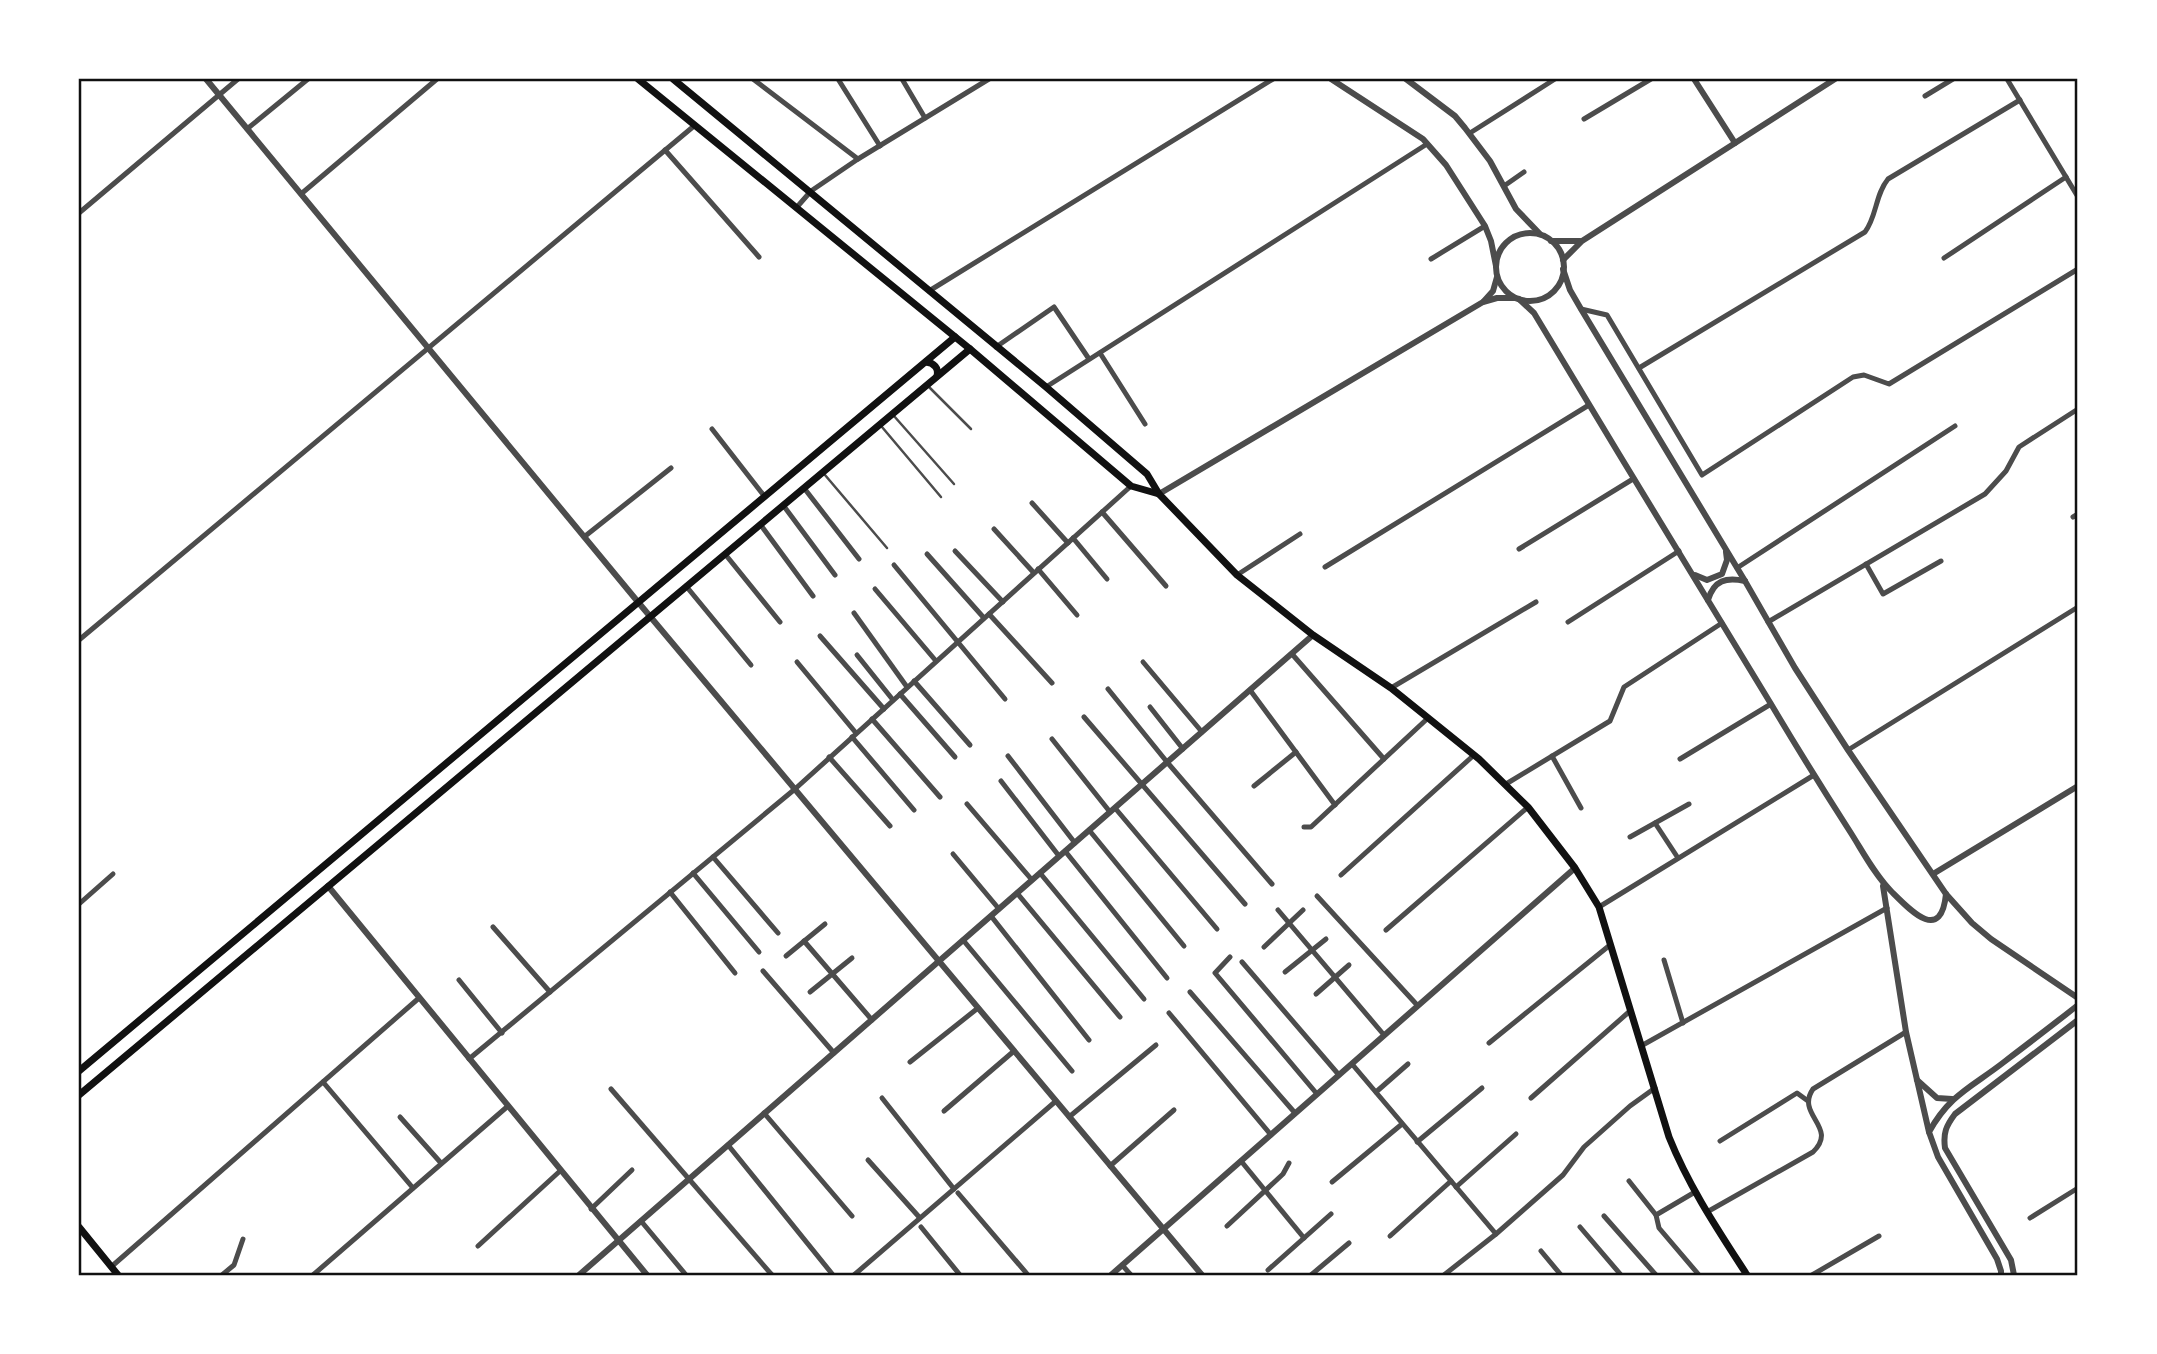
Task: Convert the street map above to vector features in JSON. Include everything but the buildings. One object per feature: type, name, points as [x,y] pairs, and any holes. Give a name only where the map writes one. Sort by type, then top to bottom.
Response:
[{"type":"main road","points":[[638,79],[970,349],[1131,486],[1159,494]]},
{"type":"main road","points":[[677,80],[1147,474],[1159,494],[1237,575],[1313,635],[1391,688],[1474,755],[1528,807],[1574,868],[1599,907],[1669,1137],[1695,1192],[1747,1275]]},
{"type":"main road","points":[[79,1071],[955,337]]},
{"type":"main road","points":[[79,1095],[970,349]]},
{"type":"main road","points":[[926,362],[934,365],[937,376]]},
{"type":"main road","points":[[79,1227],[118,1275]]},
{"type":"street","points":[[205,79],[650,617],[1202,1275]]},
{"type":"street","points":[[79,213],[238,79]]},
{"type":"street","points":[[247,129],[308,79]]},
{"type":"street","points":[[301,194],[437,79]]},
{"type":"street","points":[[753,79],[858,159]]},
{"type":"street","points":[[838,79],[880,146]]},
{"type":"street","points":[[902,79],[925,118]]},
{"type":"street","points":[[797,207],[810,191],[858,159],[989,79]]},
{"type":"street","points":[[929,291],[1273,79]]},
{"type":"street","points":[[1331,79],[1427,144],[1446,165],[1485,226],[1491,241],[1497,276],[1493,291],[1483,302]]},
{"type":"street","points":[[1159,494],[1483,302],[1497,298],[1539,300],[1556,288],[1563,269],[1559,250],[1516,209],[1470,134],[1455,116],[1406,79]]},
{"type":"street","points":[[1470,134],[1555,79]]},
{"type":"street","points":[[1584,119],[1651,79]]},
{"type":"street","points":[[1694,79],[1735,144]]},
{"type":"street","points":[[1563,260],[1582,241],[1835,79]]},
{"type":"street","points":[[1925,96],[1953,79]]},
{"type":"street","points":[[2007,79],[2078,197]]},
{"type":"street","points":[[1639,368],[1865,232],[1874,215],[1880,189],[1888,179],[2020,100]]},
{"type":"street","points":[[79,640],[694,126]]},
{"type":"street","points":[[1046,387],[1427,144]]},
{"type":"street","points":[[665,150],[760,257]]},
{"type":"street","points":[[1504,186],[1524,172]]},
{"type":"street","points":[[1944,258],[2066,177]]},
{"type":"street","points":[[1431,258],[1485,226]]},
{"type":"street","points":[[1496,266],[1503,246],[1511,239],[1521,234],[1541,235]]},
{"type":"street","points":[[1551,241],[1582,241]]},
{"type":"street","points":[[1563,269],[1570,290],[1581,309],[1795,668],[1946,894],[1972,923],[1991,939],[2078,998]]},
{"type":"street","points":[[1581,309],[1607,315],[1702,475],[1853,377],[1864,376],[1889,384],[2078,269]]},
{"type":"street","points":[[1497,276],[1507,292],[1534,313],[1883,884],[1924,920],[1935,920],[1942,915],[1946,894]]},
{"type":"street","points":[[996,347],[1054,307],[1089,359]]},
{"type":"street","points":[[1100,353],[1145,424]]},
{"type":"street","points":[[1325,567],[1589,405]]},
{"type":"street","points":[[1768,622],[1985,494],[2006,471],[2019,447],[2078,409]]},
{"type":"street","points":[[1737,568],[1955,426]]},
{"type":"street","points":[[712,429],[765,497]]},
{"type":"street","points":[[584,537],[671,468]]},
{"type":"street","points":[[1519,549],[1633,479]]},
{"type":"street","points":[[470,1059],[795,789],[1131,486]]},
{"type":"street","points":[[804,488],[859,559]]},
{"type":"street","points":[[1032,503],[1107,579]]},
{"type":"street","points":[[783,505],[835,575]]},
{"type":"street","points":[[1102,512],[1166,586]]},
{"type":"street","points":[[760,524],[813,596]]},
{"type":"street","points":[[994,529],[1077,615]]},
{"type":"street","points":[[1237,575],[1300,534]]},
{"type":"street","points":[[956,551],[1003,602]]},
{"type":"street","points":[[1568,622],[1679,551]]},
{"type":"street","points":[[1691,571],[1699,578],[1715,578],[1722,574],[1727,551]]},
{"type":"street","points":[[725,554],[780,622]]},
{"type":"street","points":[[927,554],[1052,684]]},
{"type":"street","points":[[1866,564],[1883,594],[1941,561]]},
{"type":"street","points":[[894,565],[1005,699]]},
{"type":"street","points":[[1709,600],[1711,590],[1717,584],[1734,579],[1745,581]]},
{"type":"street","points":[[686,586],[751,665]]},
{"type":"street","points":[[875,589],[936,661]]},
{"type":"street","points":[[1391,688],[1536,602]]},
{"type":"street","points":[[1848,751],[2078,607]]},
{"type":"street","points":[[854,613],[907,687]]},
{"type":"street","points":[[1506,784],[1609,721],[1624,687],[1722,623]]},
{"type":"street","points":[[579,1275],[1313,635]]},
{"type":"street","points":[[820,636],[884,709]]},
{"type":"street","points":[[1292,654],[1384,759]]},
{"type":"street","points":[[857,655],[894,700]]},
{"type":"street","points":[[797,662],[914,810]]},
{"type":"street","points":[[1143,662],[1202,732]]},
{"type":"street","points":[[914,681],[970,745]]},
{"type":"street","points":[[1108,689],[1272,884]]},
{"type":"street","points":[[1250,690],[1335,805]]},
{"type":"street","points":[[900,694],[955,757]]},
{"type":"street","points":[[1680,758],[1771,704]]},
{"type":"street","points":[[1150,707],[1183,749]]},
{"type":"street","points":[[1084,717],[1245,904]]},
{"type":"street","points":[[1304,827],[1311,827],[1428,718]]},
{"type":"street","points":[[872,719],[940,797]]},
{"type":"street","points":[[1052,739],[1217,929]]},
{"type":"street","points":[[1254,786],[1296,752]]},
{"type":"street","points":[[1341,875],[1474,755]]},
{"type":"street","points":[[1008,756],[1075,843]]},
{"type":"street","points":[[1552,756],[1581,808]]},
{"type":"street","points":[[829,757],[890,827]]},
{"type":"street","points":[[1599,907],[1814,775]]},
{"type":"street","points":[[1001,781],[1059,856]]},
{"type":"street","points":[[1933,874],[2078,786]]},
{"type":"street","points":[[967,804],[1032,880]]},
{"type":"street","points":[[1630,837],[1689,804]]},
{"type":"street","points":[[1386,930],[1528,807]]},
{"type":"street","points":[[1655,823],[1678,858]]},
{"type":"street","points":[[1089,830],[1184,946]]},
{"type":"street","points":[[1065,851],[1167,978]]},
{"type":"street","points":[[953,854],[999,909]]},
{"type":"street","points":[[713,857],[778,933]]},
{"type":"street","points":[[1111,1275],[1574,868]]},
{"type":"street","points":[[693,873],[759,953]]},
{"type":"street","points":[[1040,873],[1144,999]]},
{"type":"street","points":[[79,904],[113,874]]},
{"type":"street","points":[[1883,884],[1906,1032],[1930,1132],[1938,1157],[1997,1259],[2001,1275]]},
{"type":"street","points":[[328,886],[647,1275]]},
{"type":"street","points":[[670,892],[735,973]]},
{"type":"street","points":[[1017,893],[1120,1017]]},
{"type":"street","points":[[1317,896],[1418,1006]]},
{"type":"street","points":[[1642,1046],[1887,908]]},
{"type":"street","points":[[1278,910],[1384,1035]]},
{"type":"street","points":[[1264,947],[1303,911]]},
{"type":"street","points":[[991,916],[1088,1040]]},
{"type":"street","points":[[786,957],[825,923]]},
{"type":"street","points":[[493,927],[550,992]]},
{"type":"street","points":[[1285,972],[1326,939]]},
{"type":"street","points":[[963,940],[1072,1071]]},
{"type":"street","points":[[804,941],[872,1020]]},
{"type":"street","points":[[1489,1043],[1610,945]]},
{"type":"street","points":[[1230,957],[1214,973],[1317,1094]]},
{"type":"street","points":[[810,992],[852,958]]},
{"type":"street","points":[[1664,960],[1683,1023]]},
{"type":"street","points":[[1242,962],[1339,1075]]},
{"type":"street","points":[[1317,994],[1349,965]]},
{"type":"street","points":[[763,971],[834,1053]]},
{"type":"street","points":[[459,980],[502,1032]]},
{"type":"street","points":[[1190,992],[1295,1113]]},
{"type":"street","points":[[111,1267],[419,998]]},
{"type":"street","points":[[1930,1132],[1952,1099],[2078,1005]]},
{"type":"street","points":[[910,1062],[978,1008]]},
{"type":"street","points":[[1531,1098],[1630,1011]]},
{"type":"street","points":[[1169,1013],[1271,1135]]},
{"type":"street","points":[[2014,1275],[2011,1260],[1945,1148],[1943,1135],[1955,1114],[2078,1020]]},
{"type":"street","points":[[1707,1212],[1813,1152],[1819,1146],[1822,1132],[1808,1107],[1813,1089],[1906,1032]]},
{"type":"street","points":[[1069,1117],[1156,1045]]},
{"type":"street","points":[[944,1111],[1014,1051]]},
{"type":"street","points":[[1352,1064],[1496,1234]]},
{"type":"street","points":[[1376,1092],[1408,1064]]},
{"type":"street","points":[[1916,1079],[1937,1098],[1952,1099]]},
{"type":"street","points":[[323,1082],[413,1188]]},
{"type":"street","points":[[1417,1142],[1482,1088]]},
{"type":"street","points":[[1444,1275],[1563,1175],[1584,1147],[1630,1105],[1654,1088]]},
{"type":"street","points":[[611,1089],[772,1275]]},
{"type":"street","points":[[1720,1141],[1797,1093],[1808,1101]]},
{"type":"street","points":[[882,1098],[1028,1275]]},
{"type":"street","points":[[854,1275],[956,1191],[1056,1101]]},
{"type":"street","points":[[313,1275],[508,1106]]},
{"type":"street","points":[[1110,1166],[1174,1110]]},
{"type":"street","points":[[764,1114],[852,1216]]},
{"type":"street","points":[[400,1117],[442,1163]]},
{"type":"street","points":[[1332,1182],[1402,1124]]},
{"type":"street","points":[[1456,1187],[1516,1134]]},
{"type":"street","points":[[728,1145],[833,1275]]},
{"type":"street","points":[[868,1160],[920,1218]]},
{"type":"street","points":[[1241,1161],[1304,1238]]},
{"type":"street","points":[[1227,1226],[1283,1174],[1289,1163]]},
{"type":"street","points":[[592,1209],[632,1170]]},
{"type":"street","points":[[478,1246],[560,1171]]},
{"type":"street","points":[[1390,1236],[1451,1181]]},
{"type":"street","points":[[1629,1181],[1656,1215],[1659,1228],[1699,1275]]},
{"type":"street","points":[[2030,1218],[2078,1188]]},
{"type":"street","points":[[1656,1215],[1695,1192]]},
{"type":"street","points":[[1268,1270],[1331,1214]]},
{"type":"street","points":[[1604,1216],[1656,1275]]},
{"type":"street","points":[[642,1221],[686,1275]]},
{"type":"street","points":[[920,1227],[960,1275]]},
{"type":"street","points":[[1580,1227],[1621,1275]]},
{"type":"street","points":[[1812,1275],[1879,1236]]},
{"type":"street","points":[[222,1275],[234,1265],[243,1239]]},
{"type":"street","points":[[1311,1275],[1320,1273],[1349,1243]]},
{"type":"street","points":[[1541,1251],[1561,1275]]},
{"type":"street","points":[[1122,1265],[1131,1275]]},
{"type":"lane","points":[[927,385],[971,429]]},
{"type":"lane","points":[[892,414],[954,484]]},
{"type":"lane","points":[[879,425],[941,498]]},
{"type":"lane","points":[[823,472],[887,548]]}]
